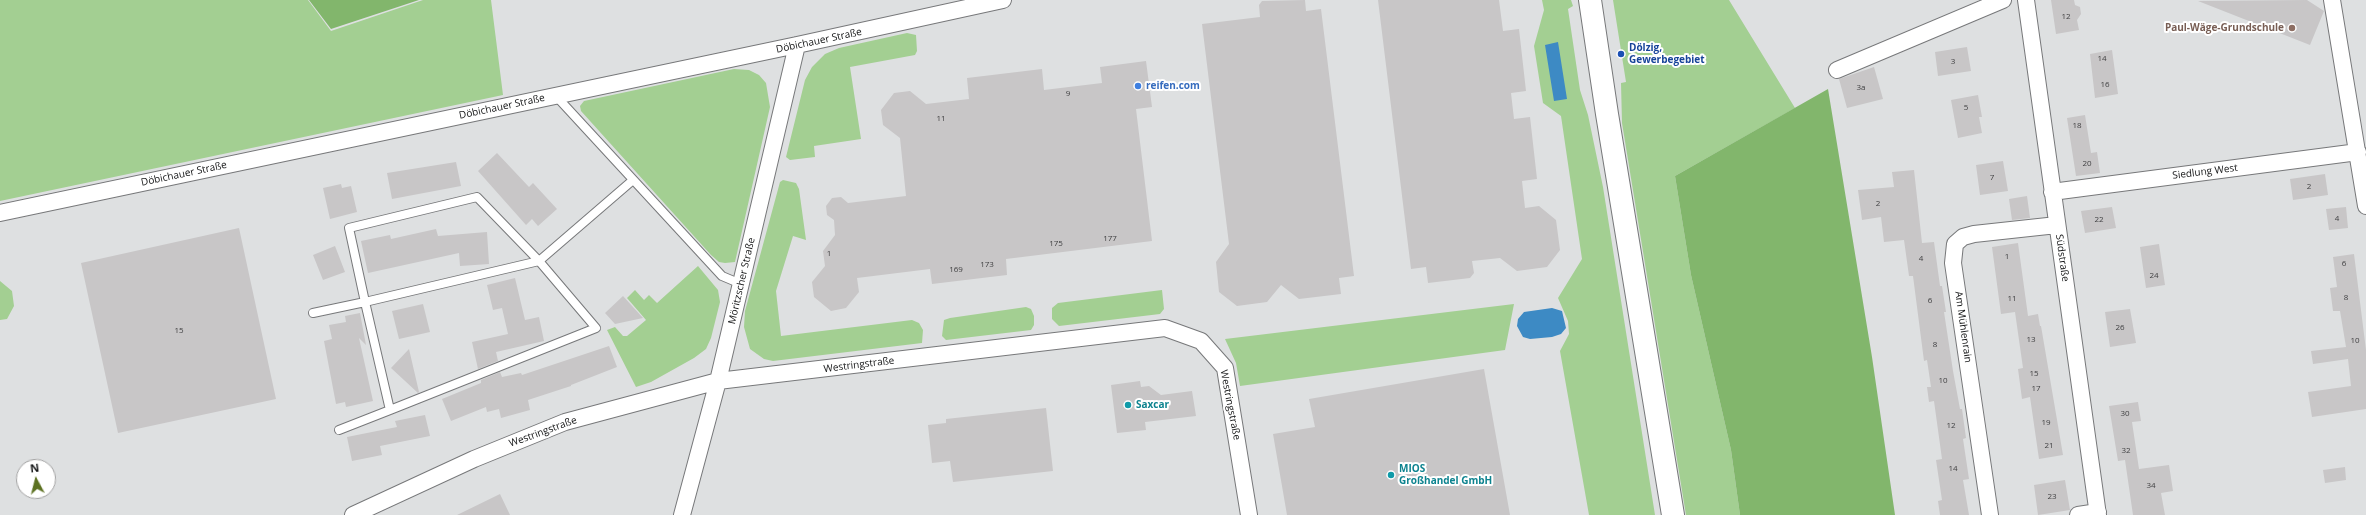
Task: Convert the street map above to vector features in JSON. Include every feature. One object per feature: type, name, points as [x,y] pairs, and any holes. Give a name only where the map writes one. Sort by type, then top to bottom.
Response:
[{"type":"street","name":"Döbichauer Straße","points":[[0,213],[797,46],[1003,0]]},
{"type":"street","points":[[1590,0],[1607,114],[1673,515]]},
{"type":"street","points":[[1837,70],[2002,0]]},
{"type":"street","name":"Südstraße","points":[[2026,0],[2098,513]]},
{"type":"street","points":[[2332,5],[2366,206]]},
{"type":"street","name":"Möritzscher Straße","points":[[682,515],[718,380],[797,46]]},
{"type":"street","name":"Siedlung West","points":[[2052,192],[2358,152]]},
{"type":"street","name":"Am Mühlenrain","points":[[1990,515],[1953,263],[1956,244],[1963,237],[1974,234],[2057,225]]},
{"type":"street","name":"Westringstraße","points":[[353,515],[474,459],[565,422],[718,380],[1165,328],[1201,341],[1224,368],[1249,515]]},
{"type":"street","points":[[2078,515],[2098,513]]},
{"type":"lane","points":[[556,96],[722,276],[740,284]]},
{"type":"lane","points":[[313,313],[539,261],[633,180]]},
{"type":"lane","points":[[339,430],[390,410],[596,328],[539,261],[477,197],[349,228],[390,410]]},
{"type":"green space","points":[[0,0],[308,0],[331,31],[423,0],[491,0],[503,95],[0,201]]},
{"type":"green space","points":[[309,0],[419,0],[331,29]]},
{"type":"green space","points":[[1542,0],[1571,0],[1573,6],[1568,9],[1580,90],[1588,115],[1603,187],[1655,515],[1589,515],[1560,351],[1569,334],[1568,321],[1558,298],[1582,259],[1561,116],[1543,103],[1534,46],[1544,10]]},
{"type":"green space","points":[[1613,0],[1729,0],[1795,108],[1675,176],[1691,275],[1731,450],[1740,515],[1686,515],[1622,123],[1621,83],[1626,82]]},
{"type":"green space","points":[[907,33],[916,35],[917,51],[915,55],[850,67],[861,139],[814,146],[815,157],[790,160],[786,157],[805,80],[812,67],[825,54],[839,48]]},
{"type":"green space","points":[[734,69],[749,70],[759,75],[766,83],[770,107],[735,262],[725,263],[719,262],[711,255],[581,111],[580,106],[584,101]]},
{"type":"green space","points":[[1828,89],[1872,357],[1895,515],[1740,515],[1731,450],[1691,275],[1675,176]]},
{"type":"green space","points":[[783,180],[796,183],[799,189],[806,240],[793,236],[776,291],[781,336],[912,320],[919,323],[923,330],[922,343],[773,361],[764,359],[750,349],[744,327],[745,311],[780,182]]},
{"type":"green space","points":[[698,266],[718,290],[720,302],[711,338],[706,349],[694,358],[651,382],[636,387],[607,330],[615,327],[623,336],[627,336],[646,320],[627,298],[635,290],[644,300],[649,295],[657,303]]},
{"type":"green space","points":[[0,281],[12,291],[14,306],[7,319],[0,320]]},
{"type":"green space","points":[[1162,290],[1164,309],[1160,314],[1059,326],[1052,319],[1052,308],[1058,303]]},
{"type":"green space","points":[[1514,304],[1505,350],[1240,386],[1236,363],[1225,339]]},
{"type":"green space","points":[[1026,307],[1031,309],[1034,316],[1034,325],[1031,330],[946,340],[942,336],[944,320]]},
{"type":"water","points":[[1558,42],[1567,99],[1554,101],[1545,45]]},
{"type":"water","points":[[1552,308],[1562,311],[1566,328],[1561,334],[1552,337],[1530,339],[1523,337],[1517,326],[1518,319],[1524,312]]},
{"type":"building","points":[[1305,0],[1306,11],[1321,9],[1354,276],[1339,278],[1341,294],[1299,299],[1281,285],[1267,302],[1237,306],[1219,292],[1216,262],[1229,244],[1202,24],[1260,17],[1259,5],[1262,1]]},
{"type":"building","points":[[1378,0],[1499,0],[1503,31],[1519,29],[1526,91],[1511,93],[1514,119],[1530,117],[1537,179],[1522,181],[1525,208],[1539,206],[1556,220],[1560,250],[1547,267],[1517,271],[1500,258],[1472,261],[1474,273],[1470,278],[1428,283],[1426,267],[1411,269]]},
{"type":"building","points":[[2051,0],[2074,0],[2075,5],[2080,7],[2081,14],[2077,20],[2079,30],[2056,34]]},
{"type":"building","name":"Paul-Wäge-Grundschule","points":[[2307,0],[2324,11],[2310,45],[2198,1]]},
{"type":"building","points":[[1967,47],[1971,71],[1938,76],[1935,52]]},
{"type":"building","points":[[2112,50],[2118,94],[2095,98],[2090,54]]},
{"type":"building","points":[[1146,61],[1152,107],[1136,109],[1152,241],[1006,259],[1007,275],[932,284],[930,269],[857,278],[859,292],[846,308],[831,311],[814,297],[812,282],[825,266],[823,251],[835,235],[834,220],[827,215],[826,206],[832,198],[841,197],[848,203],[906,196],[900,138],[883,125],[881,110],[894,93],[910,91],[926,104],[969,99],[967,78],[1042,69],[1044,90],[1102,83],[1100,67]]},
{"type":"building","points":[[1874,67],[1883,99],[1847,108],[1839,79]]},
{"type":"building","points":[[1978,95],[1982,117],[1979,117],[1982,133],[1958,138],[1951,100]]},
{"type":"building","points":[[2085,115],[2091,153],[2097,152],[2100,173],[2076,176],[2067,118]]},
{"type":"building","points":[[497,153],[529,187],[533,183],[557,209],[538,226],[532,219],[526,225],[478,171]]},
{"type":"building","points":[[2003,161],[2008,191],[1980,195],[1976,165]]},
{"type":"building","points":[[456,162],[461,186],[392,199],[387,173]]},
{"type":"building","points":[[1914,170],[1922,243],[1934,242],[1940,286],[1942,286],[1946,312],[1944,312],[1953,371],[1960,409],[1962,409],[1966,438],[1963,439],[1969,479],[1963,480],[1969,515],[1940,515],[1938,501],[1942,500],[1936,460],[1942,459],[1934,401],[1929,402],[1927,387],[1931,387],[1927,360],[1924,361],[1913,276],[1909,276],[1904,240],[1884,242],[1881,217],[1862,220],[1858,190],[1894,187],[1892,172]]},
{"type":"building","points":[[2325,174],[2328,195],[2293,200],[2290,179]]},
{"type":"building","points":[[341,184],[342,188],[351,186],[357,212],[330,219],[323,188]]},
{"type":"building","points":[[2027,196],[2030,218],[2012,220],[2009,199]]},
{"type":"building","points":[[2112,207],[2116,228],[2085,233],[2081,211]]},
{"type":"building","points":[[2346,207],[2348,228],[2329,230],[2326,209]]},
{"type":"building","points":[[239,228],[276,399],[118,433],[81,263]]},
{"type":"building","points":[[436,229],[438,236],[487,232],[489,264],[460,266],[459,253],[368,273],[361,241],[390,235],[391,239]]},
{"type":"building","points":[[2018,243],[2028,316],[2038,314],[2063,455],[2039,459],[2030,397],[2022,399],[2018,369],[2023,368],[2015,312],[2001,314],[1992,247]]},
{"type":"building","points":[[2159,244],[2165,285],[2146,288],[2140,247]]},
{"type":"building","points":[[335,246],[345,272],[323,280],[313,255]]},
{"type":"building","points":[[2354,254],[2366,350],[2366,409],[2312,417],[2308,392],[2351,386],[2348,359],[2313,364],[2311,351],[2346,347],[2340,311],[2333,311],[2330,288],[2337,287],[2333,257]]},
{"type":"building","points":[[515,278],[525,320],[539,317],[544,341],[496,352],[498,361],[478,369],[472,342],[508,334],[502,308],[493,310],[487,285]]},
{"type":"building","points":[[623,296],[643,318],[615,324],[605,313]]},
{"type":"building","points":[[423,304],[430,332],[399,339],[392,311]]},
{"type":"building","points":[[2130,309],[2136,343],[2110,347],[2105,312]]},
{"type":"building","points":[[360,313],[366,345],[359,338],[373,401],[346,407],[345,402],[336,404],[324,341],[332,339],[329,325],[346,322],[345,316]]},
{"type":"building","points":[[609,346],[617,367],[571,386],[528,400],[530,410],[501,418],[499,409],[487,412],[486,407],[451,421],[442,399],[481,383],[481,380],[500,372],[502,377],[521,373],[522,375]]},
{"type":"building","points":[[409,349],[419,392],[418,393],[391,368]]},
{"type":"building","name":"MIOS Großhandel GmbH","points":[[1484,369],[1510,515],[1287,515],[1273,434],[1315,427],[1309,399]]},
{"type":"building","points":[[1140,381],[1141,387],[1149,386],[1161,395],[1192,391],[1196,416],[1145,422],[1146,430],[1117,433],[1111,385]]},
{"type":"building","points":[[2138,402],[2141,421],[2132,422],[2139,469],[2169,465],[2173,491],[2161,493],[2165,515],[2133,515],[2125,460],[2118,461],[2109,406]]},
{"type":"building","points":[[1046,408],[1053,471],[953,482],[950,461],[932,463],[928,425],[946,423],[946,419]]},
{"type":"building","points":[[425,415],[430,436],[380,446],[382,455],[352,461],[347,437],[397,427],[395,421]]},
{"type":"building","points":[[2345,467],[2346,480],[2325,483],[2323,470]]},
{"type":"building","points":[[2065,480],[2070,510],[2038,515],[2034,485]]},
{"type":"building","points":[[500,494],[510,515],[457,515]]},
{"type":"place","name":"Paul-Wäge-Grundschule","points":[[2292,28]]},
{"type":"place","name":"Dölzig, Gewerbegebiet","points":[[1621,54]]},
{"type":"place","name":"reifen.com","points":[[1138,86]]},
{"type":"place","name":"Saxcar","points":[[1128,405]]},
{"type":"place","name":"MIOS Großhandel GmbH","points":[[1391,475]]}]
